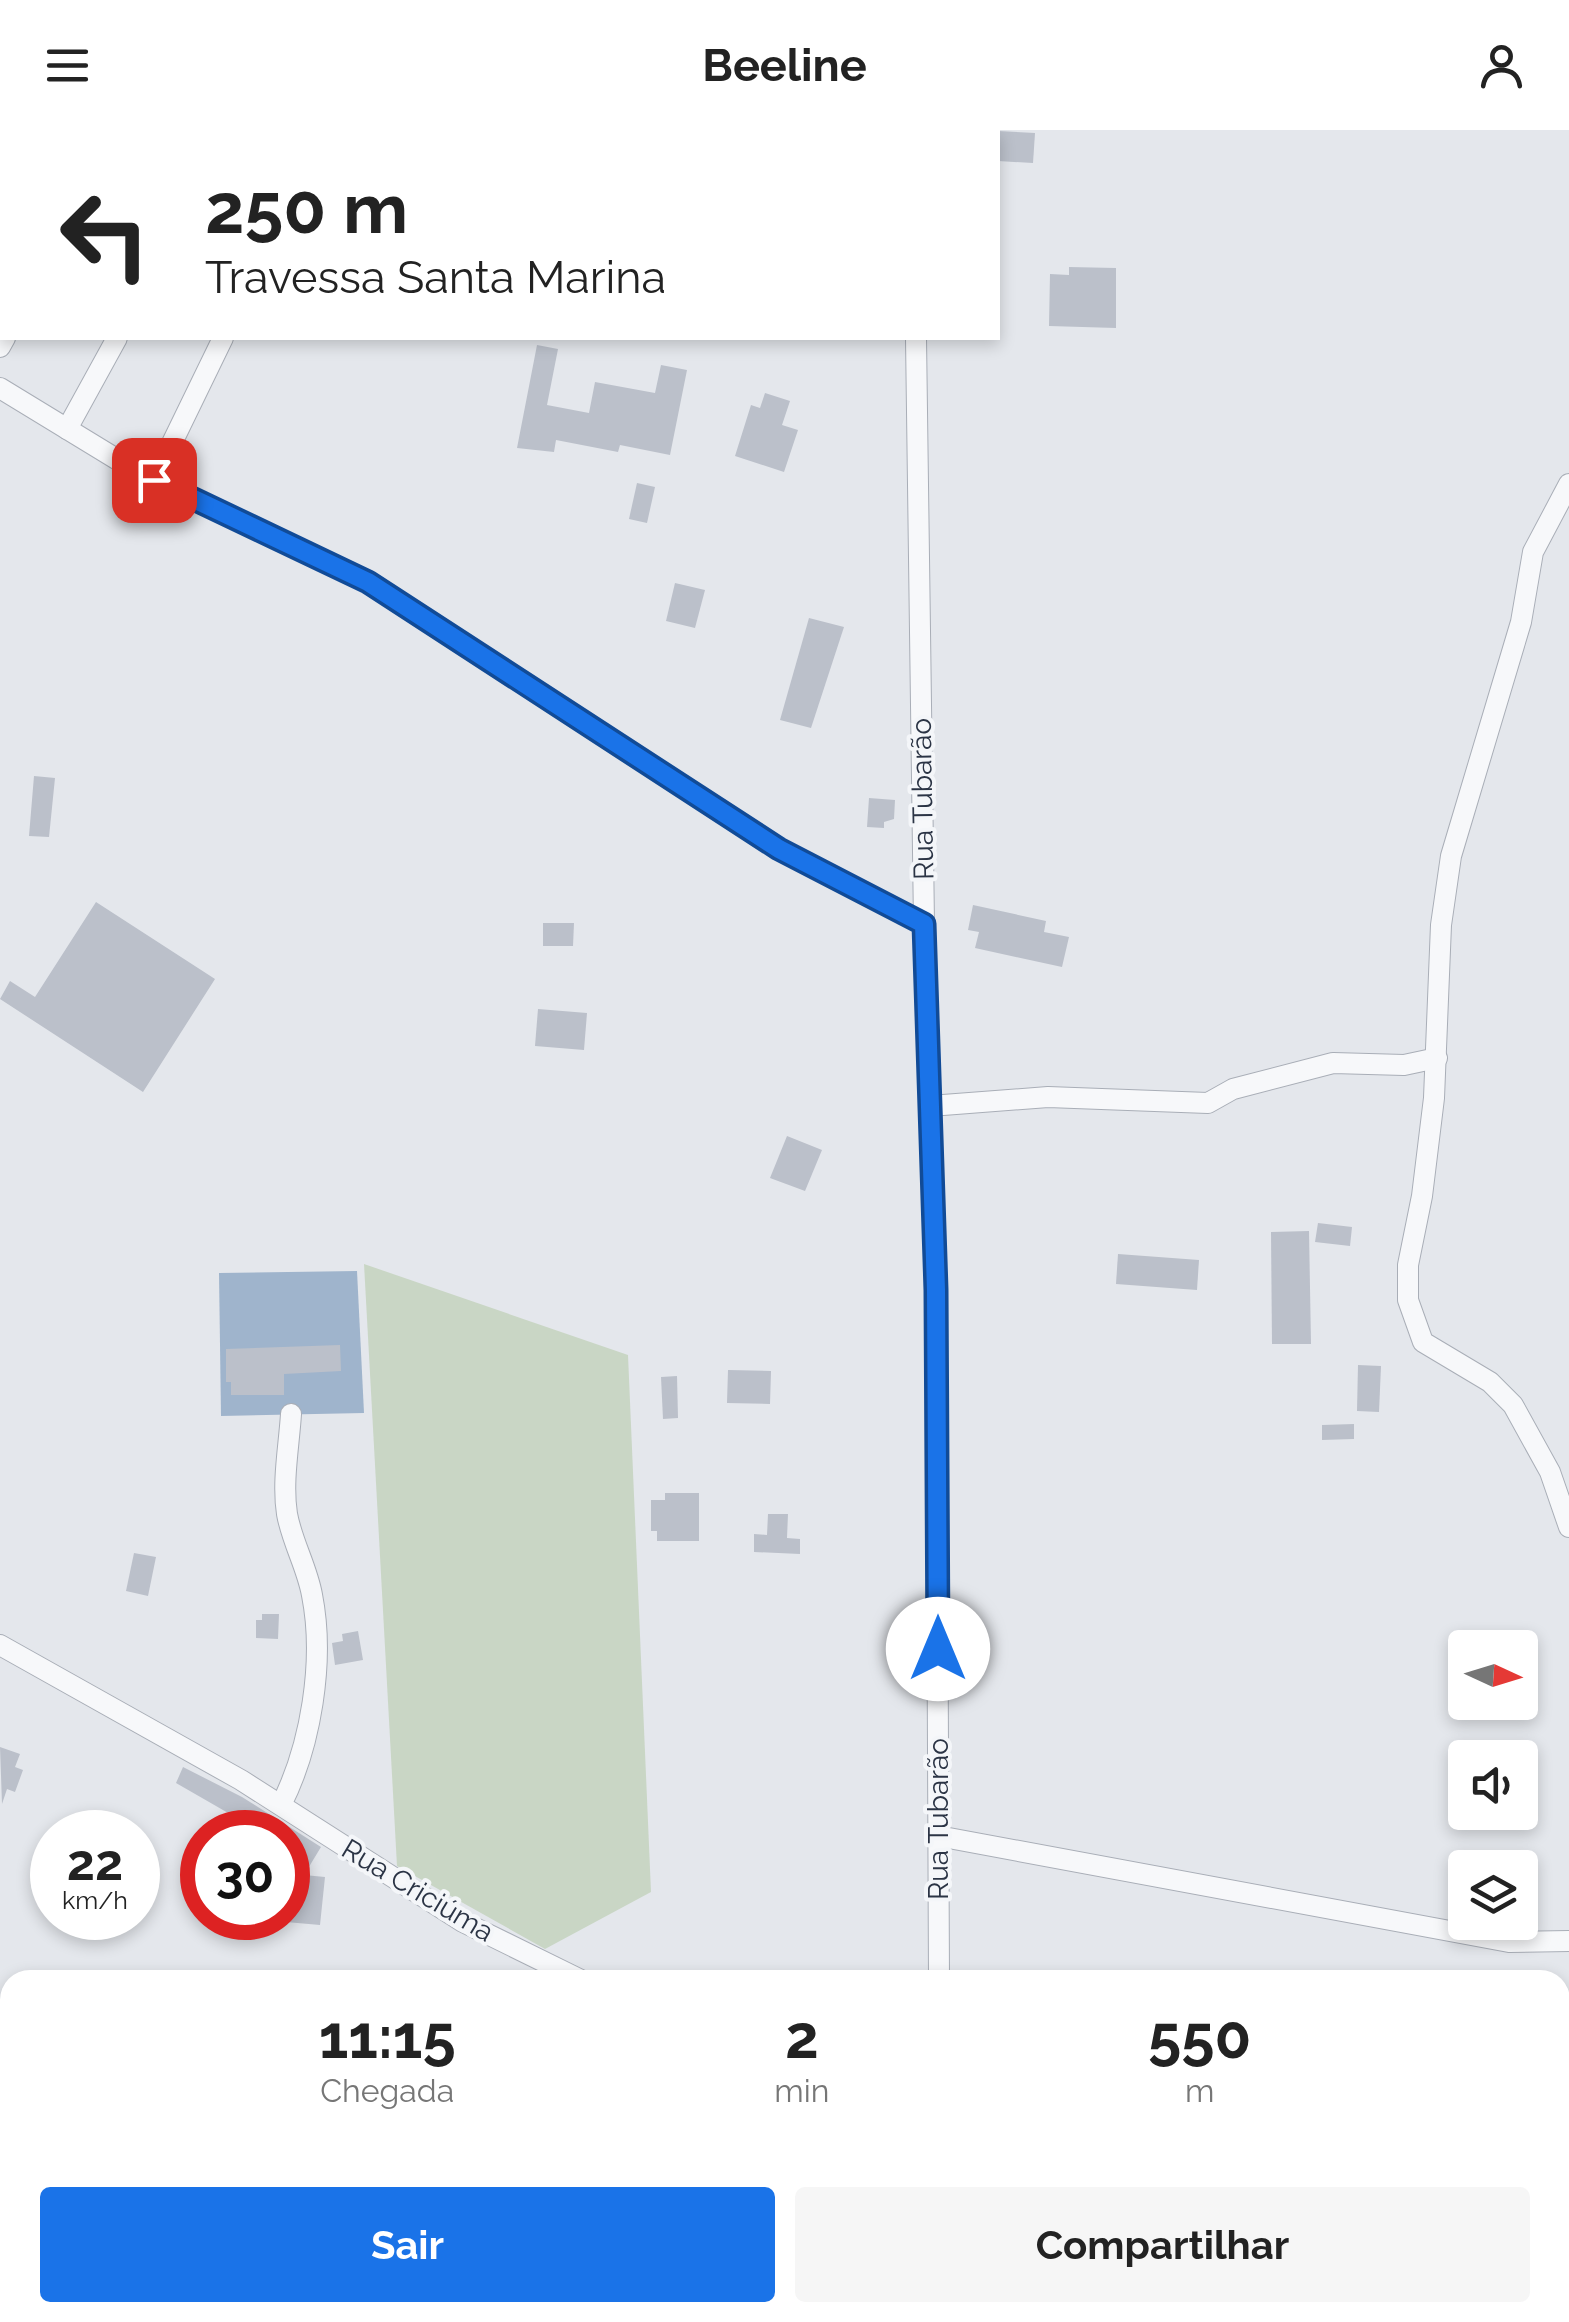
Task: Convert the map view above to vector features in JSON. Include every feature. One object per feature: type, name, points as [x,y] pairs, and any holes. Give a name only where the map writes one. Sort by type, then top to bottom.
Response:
[{"type":"street","points":[[66,429],[117,340]]},
{"type":"street","points":[[154,480],[222,340]]},
{"type":"street","name":"Rua Tubarão","points":[[916,340],[924,924],[936,1310],[939,1970]]},
{"type":"street","points":[[0,388],[154,480],[368,582],[779,849],[924,924]]},
{"type":"street","points":[[1569,484],[1533,552],[1516,641],[1450,856],[1441,925],[1428,1159],[1408,1264],[1411,1311],[1423,1342],[1490,1382],[1513,1405],[1550,1472],[1569,1528]]},
{"type":"street","points":[[930,1106],[1048,1097],[1208,1103],[1233,1089],[1333,1063],[1394,1066],[1436,1058]]},
{"type":"street","points":[[281,1805],[295,1776],[303,1744],[316,1624],[312,1592],[286,1512],[291,1414]]},
{"type":"street","name":"Rua Criciúma","points":[[0,1644],[281,1805],[463,1922],[561,1970]]},
{"type":"street","points":[[938,1836],[1509,1942],[1569,1941]]},
{"type":"green space","points":[[364,1264],[628,1355],[651,1892],[545,1949],[397,1866]]},
{"type":"water","points":[[357,1271],[364,1413],[221,1416],[219,1273]]},
{"type":"building","points":[[1000,131],[1035,133],[1033,163],[1000,161]]},
{"type":"building","points":[[1069,267],[1116,268],[1116,328],[1049,326],[1050,274],[1069,275]]},
{"type":"building","points":[[537,345],[558,349],[547,405],[589,413],[595,382],[655,393],[661,365],[687,370],[670,455],[620,445],[618,452],[556,440],[554,452],[517,448]]},
{"type":"building","points":[[765,393],[790,401],[782,425],[798,430],[784,472],[735,456],[751,405],[760,408]]},
{"type":"building","points":[[637,483],[655,487],[647,523],[629,519]]},
{"type":"building","points":[[675,583],[705,590],[695,628],[666,621]]},
{"type":"building","points":[[809,618],[844,627],[811,728],[780,720]]},
{"type":"building","points":[[34,776],[55,778],[49,837],[29,836]]},
{"type":"building","points":[[869,798],[895,800],[894,819],[884,822],[884,828],[867,827]]},
{"type":"building","points":[[96,902],[215,979],[143,1092],[0,999],[10,981],[35,997]]},
{"type":"building","points":[[973,905],[1046,921],[1044,932],[1069,937],[1062,967],[975,948],[979,932],[968,930]]},
{"type":"building","points":[[543,923],[574,923],[573,946],[543,946]]},
{"type":"building","points":[[538,1009],[587,1013],[584,1050],[535,1046]]},
{"type":"building","points":[[787,1136],[822,1150],[805,1191],[770,1178]]},
{"type":"building","points":[[1318,1223],[1352,1227],[1350,1246],[1315,1242]]},
{"type":"building","points":[[1309,1231],[1311,1344],[1272,1344],[1271,1232]]},
{"type":"building","points":[[1118,1254],[1199,1260],[1197,1290],[1116,1284]]},
{"type":"building","points":[[340,1345],[341,1371],[284,1374],[284,1395],[231,1395],[231,1382],[226,1382],[226,1349]]},
{"type":"building","points":[[1358,1365],[1381,1366],[1379,1412],[1357,1411]]},
{"type":"building","points":[[728,1370],[771,1371],[770,1404],[727,1403]]},
{"type":"building","points":[[677,1376],[678,1418],[663,1419],[661,1377]]},
{"type":"building","points":[[1354,1424],[1354,1439],[1322,1440],[1322,1425]]},
{"type":"building","points":[[665,1493],[699,1493],[699,1541],[657,1541],[657,1531],[651,1531],[651,1500],[665,1500]]},
{"type":"building","points":[[768,1514],[788,1514],[787,1538],[800,1539],[800,1554],[754,1552],[754,1534],[767,1535]]},
{"type":"building","points":[[134,1553],[156,1557],[148,1596],[126,1591]]},
{"type":"building","points":[[262,1614],[279,1614],[278,1639],[256,1638],[256,1620],[262,1620]]},
{"type":"building","points":[[358,1631],[363,1660],[335,1665],[332,1643],[343,1641],[342,1634]]},
{"type":"building","points":[[0,1747],[20,1754],[15,1767],[23,1770],[15,1792],[7,1789],[2,1804]]},
{"type":"building","points":[[183,1767],[263,1810],[223,1810],[176,1783]]},
{"type":"building","points":[[310,1840],[321,1847],[310,1865]]},
{"type":"building","points":[[310,1876],[325,1877],[320,1925],[310,1924]]},
{"type":"route","points":[[154,480],[368,582],[779,849],[924,924],[936,1290],[938,1649]]}]
